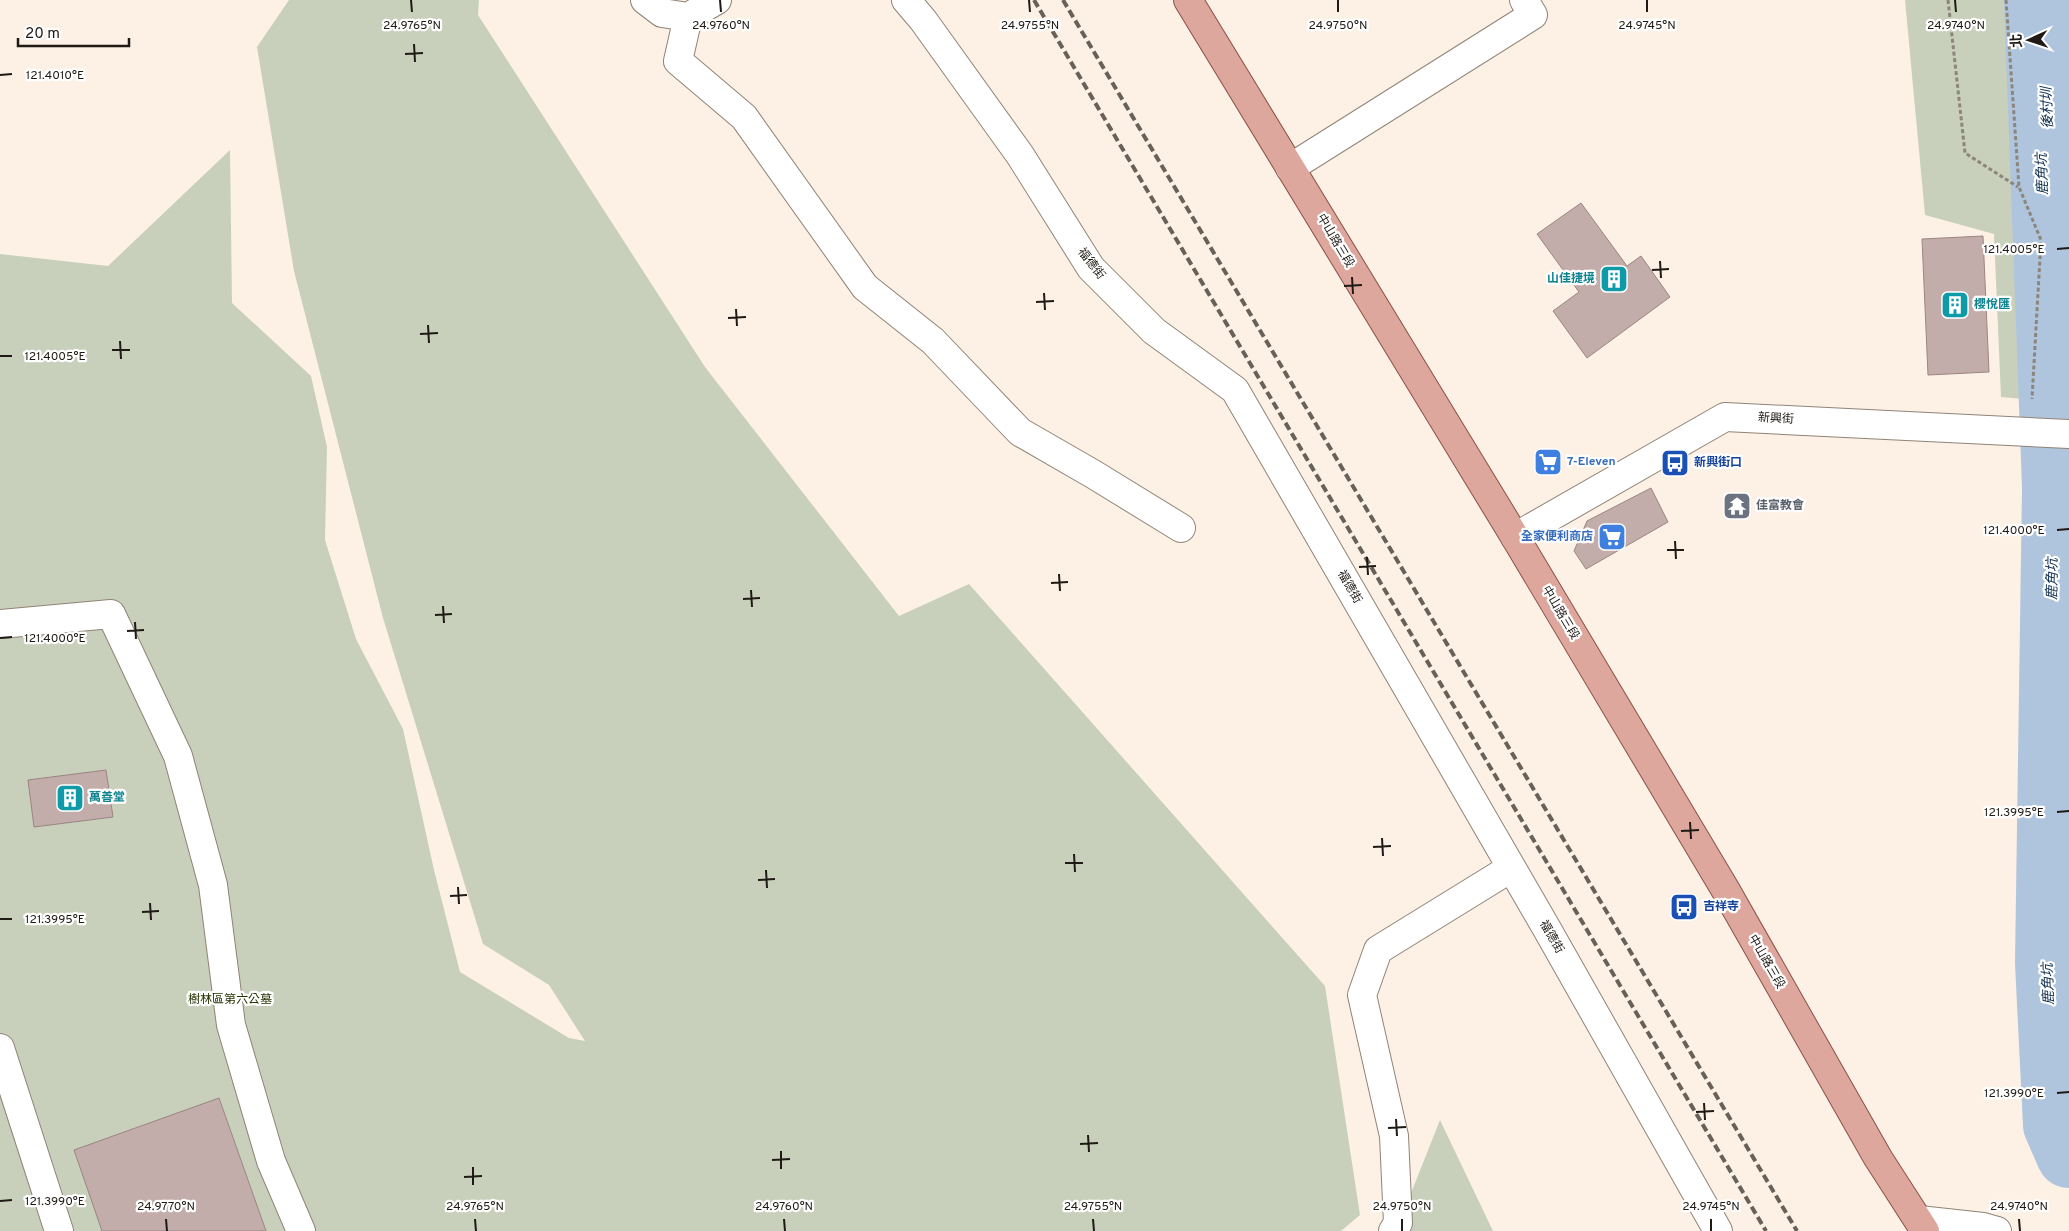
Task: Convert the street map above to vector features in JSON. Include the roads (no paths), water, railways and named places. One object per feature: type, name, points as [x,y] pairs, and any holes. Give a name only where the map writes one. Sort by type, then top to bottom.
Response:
[{"type":"main road","name":"中山路三段","points":[[1188,0],[1516,537],[1725,889],[1878,1158],[1922,1225]]},
{"type":"street","points":[[645,0],[662,13],[688,17],[717,0]]},
{"type":"street","name":"福德街","points":[[906,0],[1020,155],[1091,268],[1154,331],[1235,390],[1718,1231]]},
{"type":"street","points":[[1290,168],[1533,15],[1524,0]]},
{"type":"street","points":[[688,17],[678,61],[744,117],[865,287],[933,341],[1020,432],[1181,528]]},
{"type":"street","name":"新興街","points":[[1516,537],[1725,417],[2069,434]]},
{"type":"street","points":[[0,624],[111,614],[178,756],[213,885],[231,1026],[271,1161],[301,1231]]},
{"type":"street","points":[[1393,1231],[1398,1223],[1394,1136],[1362,996],[1365,986],[1378,950],[1511,868]]},
{"type":"street","points":[[0,1048],[59,1231]]},
{"type":"street","points":[[1922,1225],[1983,1227],[1998,1231]]},
{"type":"waterway","name":"鹿角坑","points":[[2037,0],[2055,487],[2048,963],[2056,1125],[2069,1155]]},
{"type":"waterway","name":"後村圳","points":[[2059,0],[2069,274]]},
{"type":"waterway","name":"後村圳","points":[[2069,1053],[2069,1096]]},
{"type":"railway","points":[[1034,0],[1766,1231]]},
{"type":"railway","points":[[1063,0],[1797,1231]]},
{"type":"place","name":"山佳捷境","points":[[1614,279]]},
{"type":"place","name":"櫻悅匯","points":[[1955,305]]},
{"type":"place","name":"7-Eleven","points":[[1548,462]]},
{"type":"place","name":"新興街口","points":[[1675,463]]},
{"type":"place","name":"佳富教會","points":[[1737,506]]},
{"type":"place","name":"全家便利商店","points":[[1612,537]]},
{"type":"place","name":"萬善堂","points":[[70,798]]},
{"type":"place","name":"吉祥寺","points":[[1684,907]]},
{"type":"park label","name":"樹林區第六公墓","points":[[230,1000]]}]
